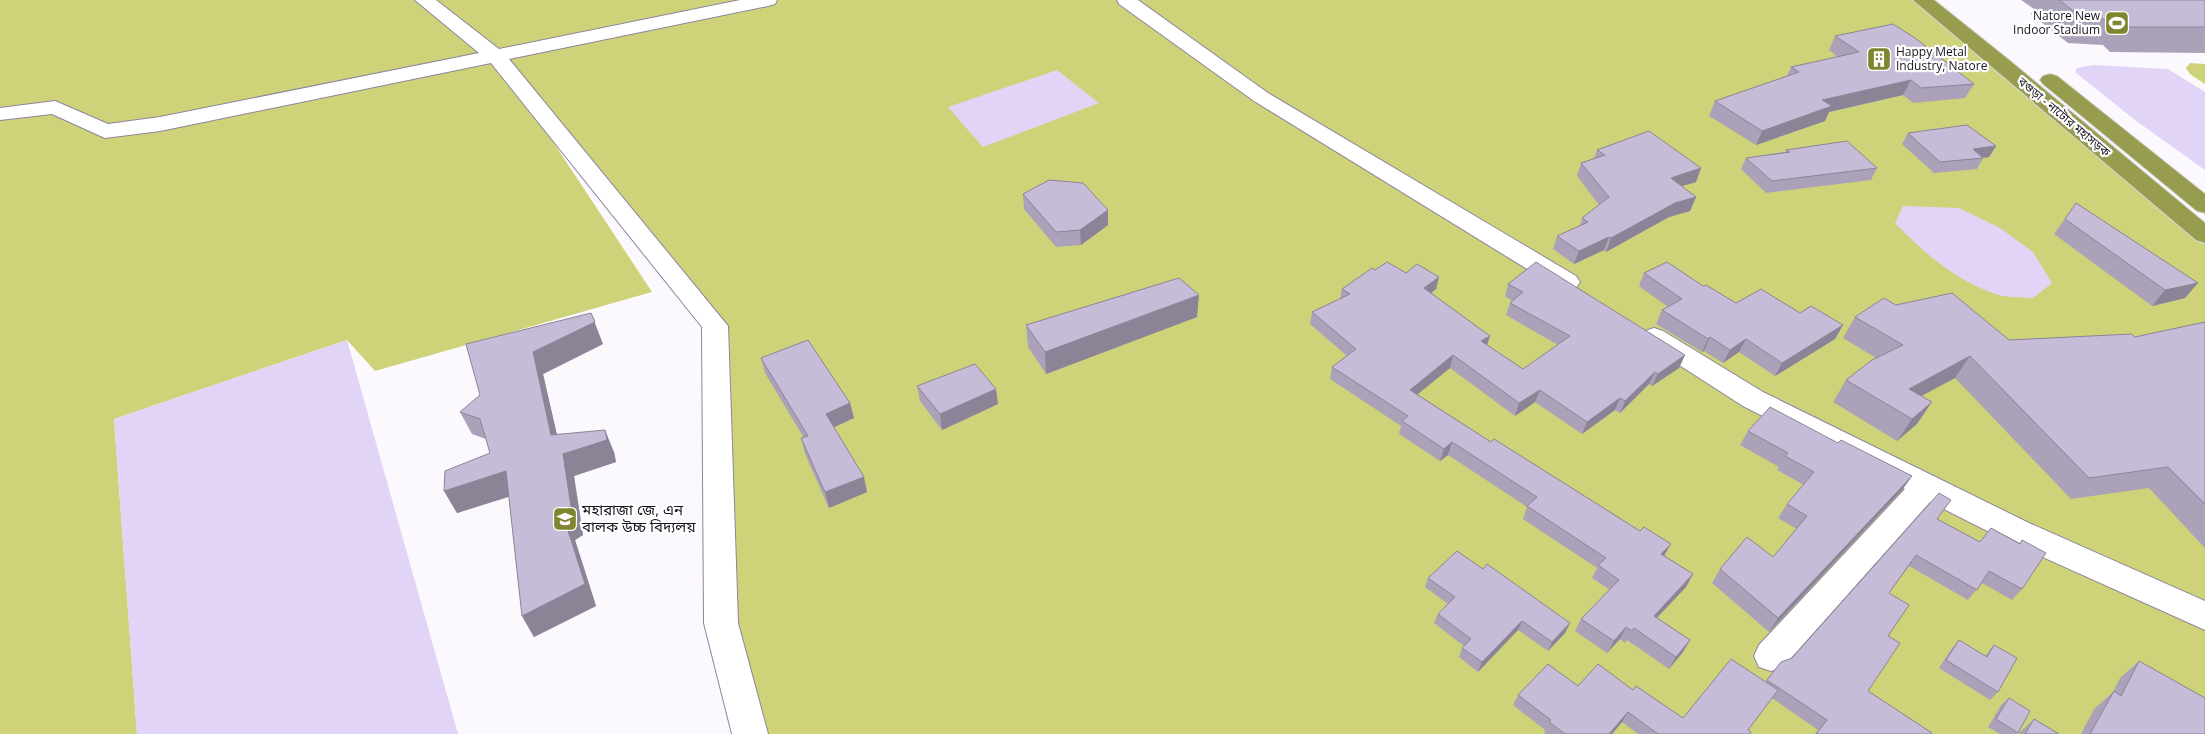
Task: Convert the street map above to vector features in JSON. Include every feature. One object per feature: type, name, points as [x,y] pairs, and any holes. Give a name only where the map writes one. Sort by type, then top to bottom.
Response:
[{"type":"highway","name":"বগুড়া - নাটোর মহাসড়ক","points":[[1922,0],[2002,64],[2205,235]]},
{"type":"highway","name":"বগুড়া - নাটোর মহাসড়ক","points":[[1949,0],[2205,206]]},
{"type":"street","points":[[424,0],[496,57],[715,326],[721,623],[750,734]]},
{"type":"street","points":[[0,114],[55,107],[105,131],[160,124],[768,0]]},
{"type":"street","points":[[1126,0],[1261,97],[1589,296]]},
{"type":"street","points":[[1630,322],[1753,399],[2018,532],[2205,616]]},
{"type":"street","points":[[1771,656],[1926,486]]},
{"type":"green space","points":[[0,0],[1922,0],[2205,235],[2205,734],[750,734],[721,623],[715,343],[501,63],[652,292],[375,371],[347,340],[114,419],[137,734],[0,734]]},
{"type":"green space","points":[[2190,63],[2205,64],[2205,84],[2190,74],[2186,68]]},
{"type":"shaded area","points":[[2093,65],[2168,69],[2205,92],[2205,170],[2135,120],[2075,72],[2077,68]]},
{"type":"shaded area","points":[[1057,70],[1099,103],[983,147],[948,107]]},
{"type":"shaded area","points":[[1903,206],[1959,208],[2000,228],[2033,252],[2052,283],[2033,298],[2003,296],[1970,283],[1942,266],[1895,223]]},
{"type":"shaded area","points":[[347,340],[458,734],[137,734],[114,419]]},
{"type":"building","points":[[2059,0],[2205,0],[2205,27],[2126,27],[2119,20],[2083,18]]},
{"type":"building","points":[[1893,24],[1915,38],[1974,84],[1921,88],[1911,80],[1822,100],[1832,106],[1762,131],[1715,101],[1799,72],[1791,67],[1859,52],[1835,36]]},
{"type":"building","points":[[1967,125],[1996,146],[1973,149],[1983,158],[1940,162],[1908,133]]},
{"type":"building","points":[[1649,131],[1701,168],[1671,178],[1696,197],[1675,203],[1611,238],[1609,237],[1579,251],[1557,236],[1588,222],[1582,218],[1609,197],[1581,163],[1605,155],[1597,150]]},
{"type":"building","points":[[1847,141],[1877,168],[1772,181],[1746,158],[1790,152],[1786,150]]},
{"type":"building","points":[[1049,180],[1083,183],[1108,210],[1080,230],[1056,232],[1023,194]]},
{"type":"building","points":[[2076,203],[2198,283],[2165,290],[2065,219]]},
{"type":"building","points":[[1387,262],[1406,273],[1417,264],[1439,277],[1424,288],[1490,336],[1481,341],[1523,369],[1570,336],[1510,303],[1523,292],[1508,284],[1536,262],[1685,355],[1658,374],[1655,372],[1625,401],[1620,398],[1587,422],[1540,390],[1519,403],[1453,355],[1410,390],[1491,442],[1494,439],[1640,531],[1644,527],[1671,544],[1661,554],[1693,574],[1654,616],[1690,640],[1676,657],[1634,628],[1632,631],[1626,627],[1614,641],[1581,619],[1619,580],[1598,565],[1606,558],[1527,506],[1537,497],[1452,442],[1444,449],[1402,421],[1408,416],[1332,367],[1356,349],[1312,312],[1350,294],[1342,289],[1372,268],[1375,270]]},
{"type":"building","points":[[1667,262],[1703,286],[1706,285],[1736,303],[1761,289],[1800,313],[1811,306],[1843,325],[1782,363],[1746,339],[1730,350],[1710,337],[1708,339],[1662,310],[1682,299],[1644,273]]},
{"type":"building","points":[[1179,278],[1199,295],[1045,352],[1026,325]]},
{"type":"building","points":[[1952,293],[2009,340],[2132,334],[2135,337],[2205,322],[2205,504],[2168,467],[2089,478],[1970,356],[1909,389],[1932,402],[1912,419],[1846,380],[1872,360],[1903,345],[1855,317],[1884,298],[1896,305]]},
{"type":"building","points":[[591,313],[595,322],[533,352],[551,435],[605,430],[607,440],[563,454],[572,513],[564,518],[585,584],[522,616],[506,471],[444,491],[445,471],[490,453],[480,419],[460,412],[480,395],[466,344]]},
{"type":"building","points":[[808,340],[850,403],[826,414],[864,477],[825,492],[801,438],[808,436],[761,358]]},
{"type":"building","points":[[975,364],[996,389],[940,414],[917,386]]},
{"type":"building","points":[[1770,407],[1838,443],[1841,440],[1912,476],[1778,618],[1720,569],[1747,537],[1773,557],[1807,516],[1787,504],[1814,472],[1785,456],[1788,453],[1748,431]]},
{"type":"building","points":[[1939,493],[1951,500],[1937,519],[1980,542],[1991,528],[2020,544],[2022,540],[2046,553],[2022,589],[1989,571],[1977,590],[1916,555],[1889,593],[1909,605],[1888,636],[1900,643],[1868,691],[1932,734],[1816,734],[1827,720],[1767,680],[1781,662],[1792,658]]},
{"type":"building","points":[[1457,551],[1483,569],[1487,564],[1570,623],[1552,642],[1522,621],[1482,662],[1462,648],[1471,639],[1438,614],[1455,597],[1428,578]]},
{"type":"building","points":[[1959,640],[1987,657],[1994,645],[2017,658],[1998,692],[1946,660]]},
{"type":"building","points":[[1731,659],[1778,690],[1748,730],[1751,732],[1750,734],[1658,734],[1628,712],[1609,734],[1565,734],[1549,722],[1551,720],[1518,695],[1548,664],[1578,686],[1598,664],[1633,690],[1636,686],[1683,718]]},
{"type":"building","points":[[2139,661],[2205,698],[2205,734],[2090,734],[2114,691],[2121,696]]},
{"type":"building","points":[[2009,698],[2030,711],[2018,733],[1996,719]]},
{"type":"building","points":[[2034,719],[2059,734],[2025,734]]},
{"type":"place","name":"Natore New Indoor Stadium","points":[[2117,23]]},
{"type":"place","name":"Happy Metal Industry, Natore","points":[[1879,59]]},
{"type":"place","name":"মহারাজা জে, এন বালক উচ্চ বিদ্যলয়","points":[[565,519]]}]
